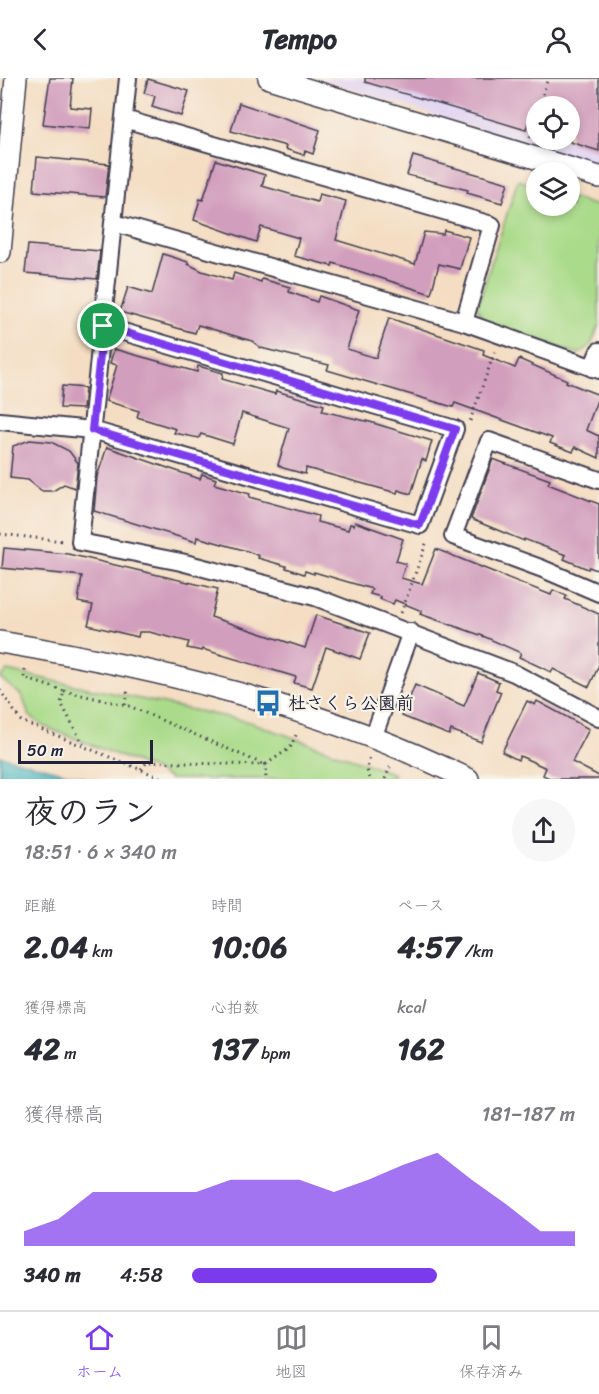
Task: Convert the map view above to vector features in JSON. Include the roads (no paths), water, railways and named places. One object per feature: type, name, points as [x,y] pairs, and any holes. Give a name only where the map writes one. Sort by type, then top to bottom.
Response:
[{"type":"street","points":[[0,252],[16,78]]},
{"type":"street","points":[[128,78],[80,542],[248,578],[315,597],[411,632],[514,674],[599,718]]},
{"type":"street","points":[[269,78],[599,177]]},
{"type":"street","points":[[124,119],[492,225],[464,322]]},
{"type":"street","points":[[114,223],[464,322],[596,369],[599,351]]},
{"type":"street","points":[[0,421],[92,430],[420,525],[455,429],[103,326]]},
{"type":"street","points":[[599,480],[489,441],[453,536],[543,568],[599,593]]},
{"type":"street","points":[[371,748],[411,632]]},
{"type":"street","points":[[0,642],[161,673],[241,694],[371,748],[468,779]]},
{"type":"water","points":[[0,756],[82,777],[87,779],[0,779]]},
{"type":"place","name":"杜さくら公園前","points":[[268,703]]}]
